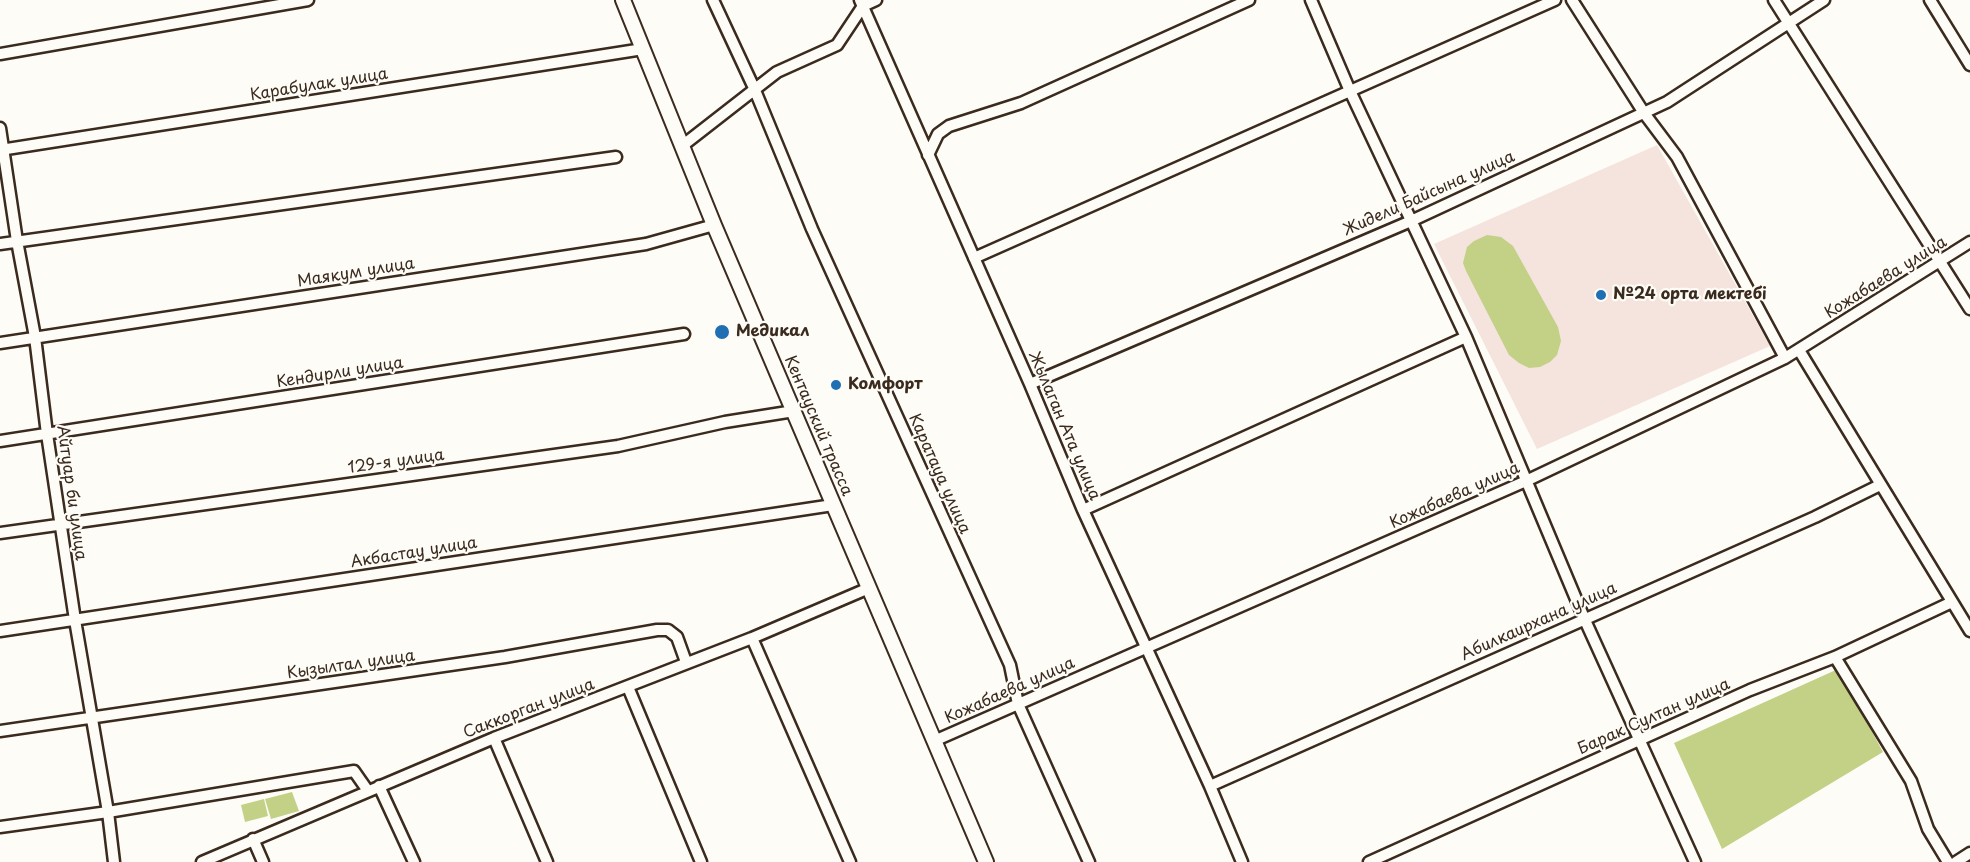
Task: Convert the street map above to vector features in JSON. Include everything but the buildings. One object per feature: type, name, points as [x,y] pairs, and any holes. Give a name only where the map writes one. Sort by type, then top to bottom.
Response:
[{"type":"main road","name":"Кентауский трасса","points":[[623,0],[714,225],[986,862]]},
{"type":"street","points":[[0,54],[308,0]]},
{"type":"street","name":"Каратауа улица","points":[[713,0],[754,88],[812,229],[1010,665],[1018,704],[1089,862]]},
{"type":"street","points":[[682,146],[777,72],[837,45],[861,3],[876,0]]},
{"type":"street","points":[[928,155],[938,134],[949,126],[1021,103],[1249,0]]},
{"type":"street","points":[[1311,0],[1350,91],[1466,337],[1584,618],[1691,861]]},
{"type":"street","points":[[974,258],[1555,0]]},
{"type":"street","points":[[1572,0],[1644,113],[1677,157],[1785,358]]},
{"type":"street","points":[[1774,0],[1970,309]]},
{"type":"street","name":"Жидели Байсына улица","points":[[1030,384],[1411,220],[1667,102],[1824,0]]},
{"type":"street","points":[[1930,0],[1970,65]]},
{"type":"street","name":"Жылаган Ата улица","points":[[861,3],[1030,384],[1083,510],[1210,786],[1242,862]]},
{"type":"street","name":"Карабулак улица","points":[[2,150],[643,49]]},
{"type":"street","name":"Айтуар би улица","points":[[0,128],[17,241],[35,337],[60,525],[108,812],[114,862]]},
{"type":"street","points":[[0,244],[616,157]]},
{"type":"street","name":"Маякум улица","points":[[0,343],[646,244],[714,225]]},
{"type":"street","name":"Кожабаева улица","points":[[934,741],[1526,481],[1785,358],[1970,242]]},
{"type":"street","name":"Кендирли улица","points":[[0,441],[684,334]]},
{"type":"street","points":[[1083,510],[1466,337]]},
{"type":"street","points":[[1799,350],[1970,631]]},
{"type":"street","name":"129-я улица","points":[[0,533],[618,446],[725,422],[794,411]]},
{"type":"street","name":"Абилкаирхана улица","points":[[1210,786],[1815,517],[1880,485]]},
{"type":"street","name":"Акбастау улица","points":[[0,631],[833,505]]},
{"type":"street","name":"Саккорган улица","points":[[202,862],[494,738],[752,638],[869,588]]},
{"type":"street","name":"Барак Султан улица","points":[[1369,862],[1750,690],[1835,657],[1952,602]]},
{"type":"street","name":"Кызылтал улица","points":[[0,731],[505,657],[657,630],[668,630],[677,637],[686,662]]},
{"type":"street","points":[[752,638],[850,862]]},
{"type":"street","points":[[1835,657],[1911,781],[1928,829],[1948,862]]},
{"type":"street","points":[[628,687],[701,862]]},
{"type":"street","points":[[494,738],[547,862]]},
{"type":"street","points":[[0,827],[108,812],[354,771],[368,791]]},
{"type":"street","points":[[379,786],[414,862]]},
{"type":"street","points":[[253,839],[263,862]]},
{"type":"street","points":[[1956,862],[1970,853]]},
{"type":"shaded area","name":"№24 орта мектебі","points":[[1657,145],[1770,346],[1537,449],[1434,244]]},
{"type":"green space","points":[[1487,235],[1501,237],[1513,246],[1558,327],[1561,341],[1557,355],[1540,367],[1529,368],[1509,355],[1466,271],[1463,263],[1467,247]]},
{"type":"green space","points":[[1838,669],[1883,752],[1722,849],[1674,743]]},
{"type":"green space","points":[[292,792],[299,811],[271,819],[265,799]]},
{"type":"green space","points":[[264,799],[268,816],[245,822],[241,805]]},
{"type":"place","name":"№24 орта мектебі","points":[[1601,295]]},
{"type":"place","name":"Медикал","points":[[722,332]]},
{"type":"place","name":"Комфорт","points":[[836,385]]}]
